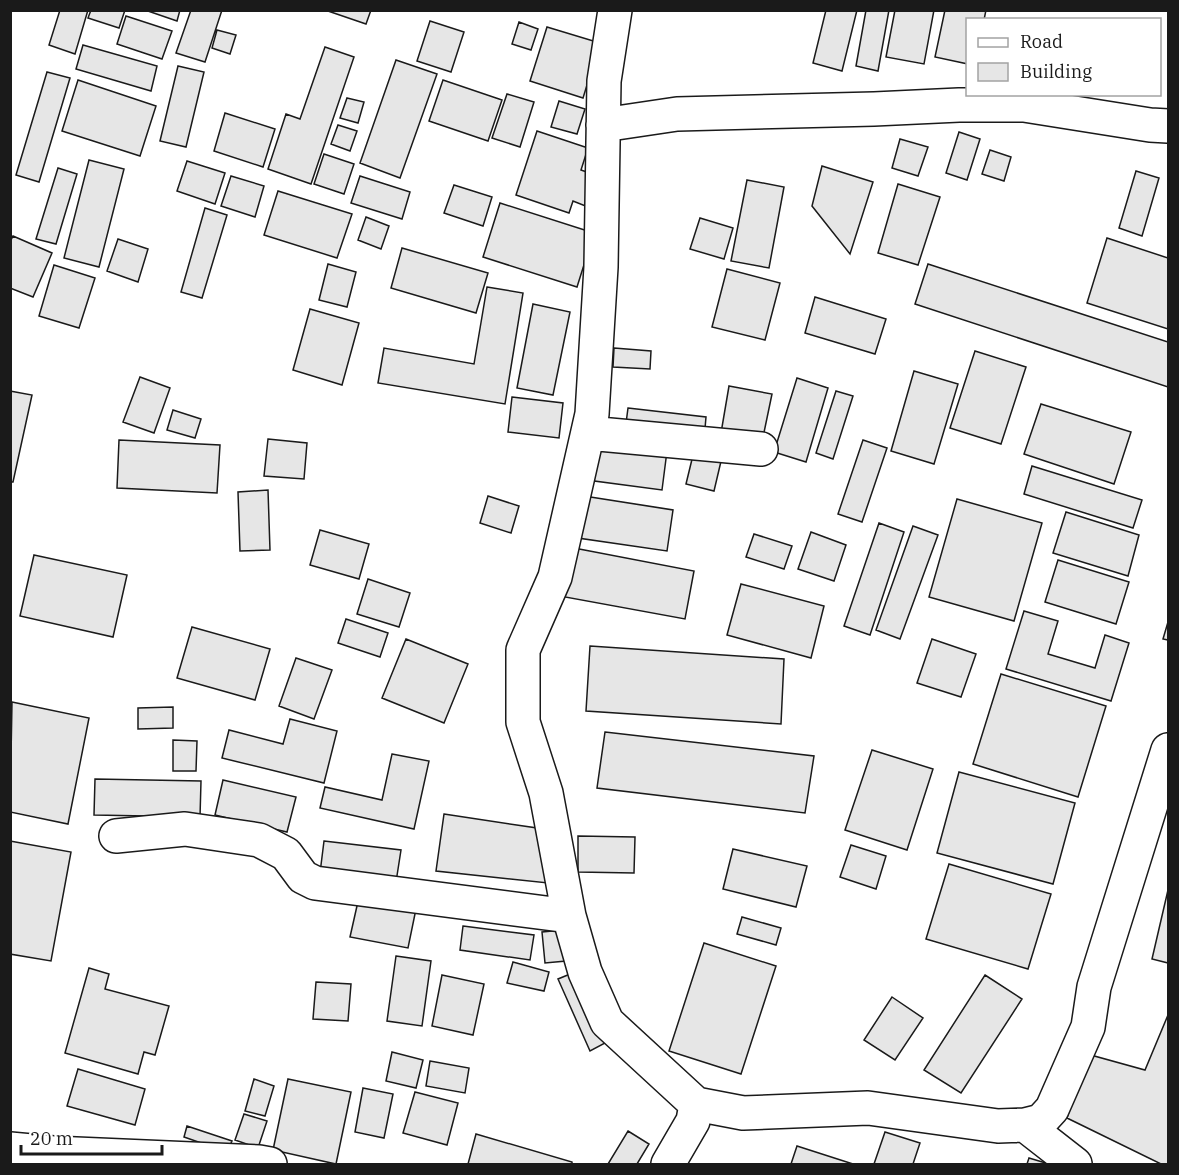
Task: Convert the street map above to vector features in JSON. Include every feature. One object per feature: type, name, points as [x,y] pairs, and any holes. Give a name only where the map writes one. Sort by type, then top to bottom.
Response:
[{"type":"street","points":[[615,10],[604,81],[601,267],[592,414],[555,577],[523,650],[523,722],[546,793],[569,916],[585,972],[607,1022],[696,1104],[743,1113],[868,1108],[998,1126],[1025,1125],[1041,1121],[1052,1109],[1088,1027],[1097,976],[1168,750]]},
{"type":"street","points":[[603,126],[677,114],[970,105],[1024,105],[1168,126]]},
{"type":"street","points":[[588,433],[761,448]]},
{"type":"street","points":[[116,836],[185,829],[259,840],[286,854],[303,877],[315,883],[569,916]]},
{"type":"street","points":[[668,1164],[693,1121],[696,1104]]},
{"type":"street","points":[[1025,1125],[1075,1164]]},
{"type":"street","points":[[10,1149],[270,1164]]},
{"type":"building","points":[[60,10],[88,10],[75,54],[49,45]]},
{"type":"building","points":[[91,10],[125,10],[119,28],[88,18]]},
{"type":"building","points":[[145,10],[180,10],[177,21]]},
{"type":"building","points":[[191,10],[222,10],[205,62],[176,53]]},
{"type":"building","points":[[325,10],[371,10],[366,24]]},
{"type":"building","points":[[826,10],[857,10],[842,71],[813,63]]},
{"type":"building","points":[[866,10],[889,10],[878,71],[856,66]]},
{"type":"building","points":[[895,10],[934,10],[924,64],[886,57]]},
{"type":"building","points":[[945,10],[986,10],[984,18],[966,18],[966,64],[935,57]]},
{"type":"building","points":[[126,16],[172,31],[162,59],[117,44]]},
{"type":"building","points":[[430,21],[464,32],[451,72],[417,61]]},
{"type":"building","points":[[519,22],[538,29],[531,50],[512,44]]},
{"type":"building","points":[[547,27],[600,43],[583,98],[530,81]]},
{"type":"building","points":[[217,30],[236,35],[230,54],[212,48]]},
{"type":"building","points":[[83,45],[157,66],[151,91],[76,69]]},
{"type":"building","points":[[325,47],[354,57],[311,184],[268,169],[286,114],[300,119]]},
{"type":"building","points":[[396,60],[437,74],[400,178],[360,163]]},
{"type":"building","points":[[178,66],[204,72],[186,147],[160,141]]},
{"type":"building","points":[[47,72],[70,78],[39,182],[16,175]]},
{"type":"building","points":[[78,80],[156,106],[140,156],[62,131]]},
{"type":"building","points":[[443,80],[502,100],[488,141],[429,121]]},
{"type":"building","points":[[507,94],[534,102],[520,147],[492,138]]},
{"type":"building","points":[[347,98],[364,102],[358,123],[340,118]]},
{"type":"building","points":[[559,101],[585,109],[577,134],[551,127]]},
{"type":"building","points":[[225,113],[275,129],[263,167],[214,151]]},
{"type":"building","points":[[338,125],[357,131],[350,151],[331,144]]},
{"type":"building","points":[[537,131],[588,148],[581,170],[598,176],[588,207],[573,201],[569,213],[516,195]]},
{"type":"building","points":[[959,132],[980,139],[967,180],[946,173]]},
{"type":"building","points":[[900,139],[928,147],[918,176],[892,168]]},
{"type":"building","points":[[990,150],[1011,157],[1004,181],[982,174]]},
{"type":"building","points":[[324,154],[354,164],[344,194],[314,184]]},
{"type":"building","points":[[89,160],[124,169],[99,267],[64,258]]},
{"type":"building","points":[[187,161],[225,173],[215,204],[177,191]]},
{"type":"building","points":[[822,166],[873,182],[850,254],[812,206]]},
{"type":"building","points":[[58,168],[77,174],[56,244],[36,239]]},
{"type":"building","points":[[1136,171],[1159,178],[1142,236],[1119,228]]},
{"type":"building","points":[[231,176],[264,186],[255,217],[221,206]]},
{"type":"building","points":[[360,176],[410,192],[402,219],[351,203]]},
{"type":"building","points":[[747,180],[784,187],[769,268],[731,261]]},
{"type":"building","points":[[898,184],[940,197],[918,265],[878,253]]},
{"type":"building","points":[[454,185],[492,197],[483,226],[444,213]]},
{"type":"building","points":[[278,191],[352,214],[337,258],[264,235]]},
{"type":"building","points":[[500,203],[594,233],[577,287],[483,257]]},
{"type":"building","points":[[205,208],[227,215],[202,298],[181,292]]},
{"type":"building","points":[[366,217],[389,226],[381,249],[358,240]]},
{"type":"building","points":[[700,218],[733,228],[724,259],[690,249]]},
{"type":"building","points":[[13,236],[52,253],[33,297],[10,288],[10,242]]},
{"type":"building","points":[[1107,238],[1168,258],[1168,329],[1087,303]]},
{"type":"building","points":[[118,239],[148,249],[138,282],[107,271]]},
{"type":"building","points":[[402,248],[488,273],[476,313],[391,288]]},
{"type":"building","points":[[328,264],[356,272],[347,307],[319,300]]},
{"type":"building","points":[[928,264],[1168,342],[1168,387],[915,304]]},
{"type":"building","points":[[54,265],[95,278],[79,328],[39,316]]},
{"type":"building","points":[[727,269],[780,283],[765,340],[712,327]]},
{"type":"building","points":[[487,287],[523,293],[505,404],[378,383],[384,348],[474,364]]},
{"type":"building","points":[[815,297],[886,319],[875,354],[805,333]]},
{"type":"building","points":[[533,304],[570,312],[553,395],[517,388]]},
{"type":"building","points":[[310,309],[359,323],[342,385],[293,370]]},
{"type":"building","points":[[614,348],[651,351],[650,369],[613,367]]},
{"type":"building","points":[[975,351],[1026,367],[1001,444],[950,428]]},
{"type":"building","points":[[914,371],[958,384],[934,464],[891,451]]},
{"type":"building","points":[[140,377],[170,388],[154,433],[123,422]]},
{"type":"building","points":[[797,378],[828,388],[806,462],[774,452]]},
{"type":"building","points":[[729,386],[772,394],[762,442],[721,433]]},
{"type":"building","points":[[10,391],[32,395],[13,482],[10,482]]},
{"type":"building","points":[[836,391],[853,396],[833,459],[816,453]]},
{"type":"building","points":[[512,397],[563,403],[559,438],[508,432]]},
{"type":"building","points":[[1041,404],[1131,432],[1114,484],[1024,454]]},
{"type":"building","points":[[628,408],[706,417],[704,440],[625,431]]},
{"type":"building","points":[[173,410],[201,419],[195,438],[167,430]]},
{"type":"building","points":[[268,439],[307,443],[304,479],[264,476]]},
{"type":"building","points":[[119,440],[220,445],[217,493],[117,488]]},
{"type":"building","points":[[863,440],[887,448],[862,522],[838,514]]},
{"type":"building","points":[[592,441],[667,451],[662,490],[587,480]]},
{"type":"building","points":[[694,451],[722,457],[714,491],[686,484]]},
{"type":"building","points":[[1032,466],[1142,500],[1133,528],[1024,494]]},
{"type":"building","points":[[268,490],[270,550],[240,551],[238,492]]},
{"type":"building","points":[[488,496],[519,506],[511,533],[480,523]]},
{"type":"building","points":[[584,496],[673,510],[667,551],[578,538]]},
{"type":"building","points":[[957,499],[1042,523],[1014,621],[929,597]]},
{"type":"building","points":[[1066,512],[1139,535],[1128,576],[1053,553]]},
{"type":"building","points":[[879,523],[904,532],[870,635],[844,626]]},
{"type":"building","points":[[913,526],[938,535],[900,639],[876,630]]},
{"type":"building","points":[[320,530],[369,544],[359,579],[310,565]]},
{"type":"building","points":[[811,532],[846,545],[834,581],[798,569]]},
{"type":"building","points":[[754,534],[792,546],[784,569],[746,557]]},
{"type":"building","points":[[574,548],[694,571],[685,619],[565,597]]},
{"type":"building","points":[[34,555],[127,575],[113,637],[20,616]]},
{"type":"building","points":[[1058,560],[1129,582],[1116,624],[1045,602]]},
{"type":"building","points":[[368,579],[410,593],[399,627],[357,614]]},
{"type":"building","points":[[741,584],[824,606],[811,658],[727,635]]},
{"type":"building","points":[[1024,611],[1058,621],[1048,654],[1095,668],[1105,635],[1129,643],[1111,701],[1006,669]]},
{"type":"building","points":[[346,619],[388,633],[380,657],[338,643]]},
{"type":"building","points":[[1168,622],[1168,640],[1163,639]]},
{"type":"building","points":[[192,627],[270,649],[255,700],[177,678]]},
{"type":"building","points":[[406,639],[468,664],[444,723],[382,698]]},
{"type":"building","points":[[932,639],[976,654],[961,697],[917,683]]},
{"type":"building","points":[[590,646],[784,659],[781,724],[586,711]]},
{"type":"building","points":[[296,658],[332,670],[314,719],[279,706]]},
{"type":"building","points":[[1001,674],[1106,706],[1078,797],[973,764]]},
{"type":"building","points":[[12,702],[89,718],[68,824],[10,812]]},
{"type":"building","points":[[173,707],[173,728],[138,729],[138,708]]},
{"type":"building","points":[[290,719],[337,731],[324,783],[222,758],[229,730],[283,744]]},
{"type":"building","points":[[605,732],[814,756],[805,813],[597,788]]},
{"type":"building","points":[[173,740],[197,741],[196,771],[173,771]]},
{"type":"building","points":[[872,750],[933,769],[907,850],[845,830]]},
{"type":"building","points":[[392,754],[429,761],[414,829],[320,808],[325,787],[382,800]]},
{"type":"building","points":[[959,772],[1075,803],[1053,884],[937,853]]},
{"type":"building","points":[[95,779],[201,781],[200,817],[94,815]]},
{"type":"building","points":[[223,780],[296,797],[287,832],[215,815]]},
{"type":"building","points":[[444,814],[537,828],[548,883],[436,871]]},
{"type":"building","points":[[578,836],[635,837],[634,873],[578,872]]},
{"type":"building","points":[[10,841],[71,852],[51,961],[10,954]]},
{"type":"building","points":[[324,841],[401,850],[396,882],[320,873]]},
{"type":"building","points":[[851,845],[886,856],[876,889],[840,877]]},
{"type":"building","points":[[733,849],[807,866],[796,907],[723,889]]},
{"type":"building","points":[[949,864],[1051,894],[1028,969],[926,939]]},
{"type":"building","points":[[1168,890],[1168,963],[1152,959]]},
{"type":"building","points":[[359,897],[416,909],[408,948],[350,937]]},
{"type":"building","points":[[742,917],[781,928],[776,945],[737,934]]},
{"type":"building","points":[[463,926],[534,935],[530,960],[460,950]]},
{"type":"building","points":[[563,930],[566,961],[545,963],[542,932]]},
{"type":"building","points":[[704,943],[776,966],[741,1074],[669,1051]]},
{"type":"building","points":[[396,956],[431,961],[422,1026],[387,1021]]},
{"type":"building","points":[[513,962],[549,972],[544,991],[507,983]]},
{"type":"building","points":[[89,968],[109,974],[105,989],[169,1006],[155,1055],[144,1052],[138,1074],[65,1053]]},
{"type":"building","points":[[575,972],[607,1042],[590,1051],[558,979]]},
{"type":"building","points":[[442,975],[484,984],[473,1035],[432,1026]]},
{"type":"building","points":[[985,975],[1022,999],[961,1093],[924,1070]]},
{"type":"building","points":[[316,982],[351,984],[348,1021],[313,1019]]},
{"type":"building","points":[[892,997],[923,1018],[895,1060],[864,1040]]},
{"type":"building","points":[[1168,1015],[1168,1164],[1161,1164],[1067,1118],[1087,1054],[1145,1070]]},
{"type":"building","points":[[392,1052],[423,1060],[416,1088],[386,1081]]},
{"type":"building","points":[[430,1061],[469,1068],[465,1093],[426,1086]]},
{"type":"building","points":[[78,1069],[145,1089],[135,1125],[67,1106]]},
{"type":"building","points":[[254,1079],[274,1086],[265,1116],[245,1111]]},
{"type":"building","points":[[288,1079],[351,1092],[336,1164],[273,1150]]},
{"type":"building","points":[[363,1088],[393,1094],[384,1138],[355,1132]]},
{"type":"building","points":[[415,1092],[458,1103],[447,1145],[403,1133]]},
{"type":"building","points":[[244,1114],[267,1121],[258,1148],[235,1140]]},
{"type":"building","points":[[187,1126],[232,1141],[227,1152],[184,1137]]},
{"type":"building","points":[[628,1131],[649,1144],[637,1164],[608,1164]]},
{"type":"building","points":[[885,1132],[920,1143],[913,1164],[874,1164]]},
{"type":"building","points":[[476,1134],[572,1162],[572,1164],[468,1164]]},
{"type":"building","points":[[797,1146],[853,1164],[791,1164]]},
{"type":"building","points":[[1029,1158],[1049,1164],[1027,1164]]}]
